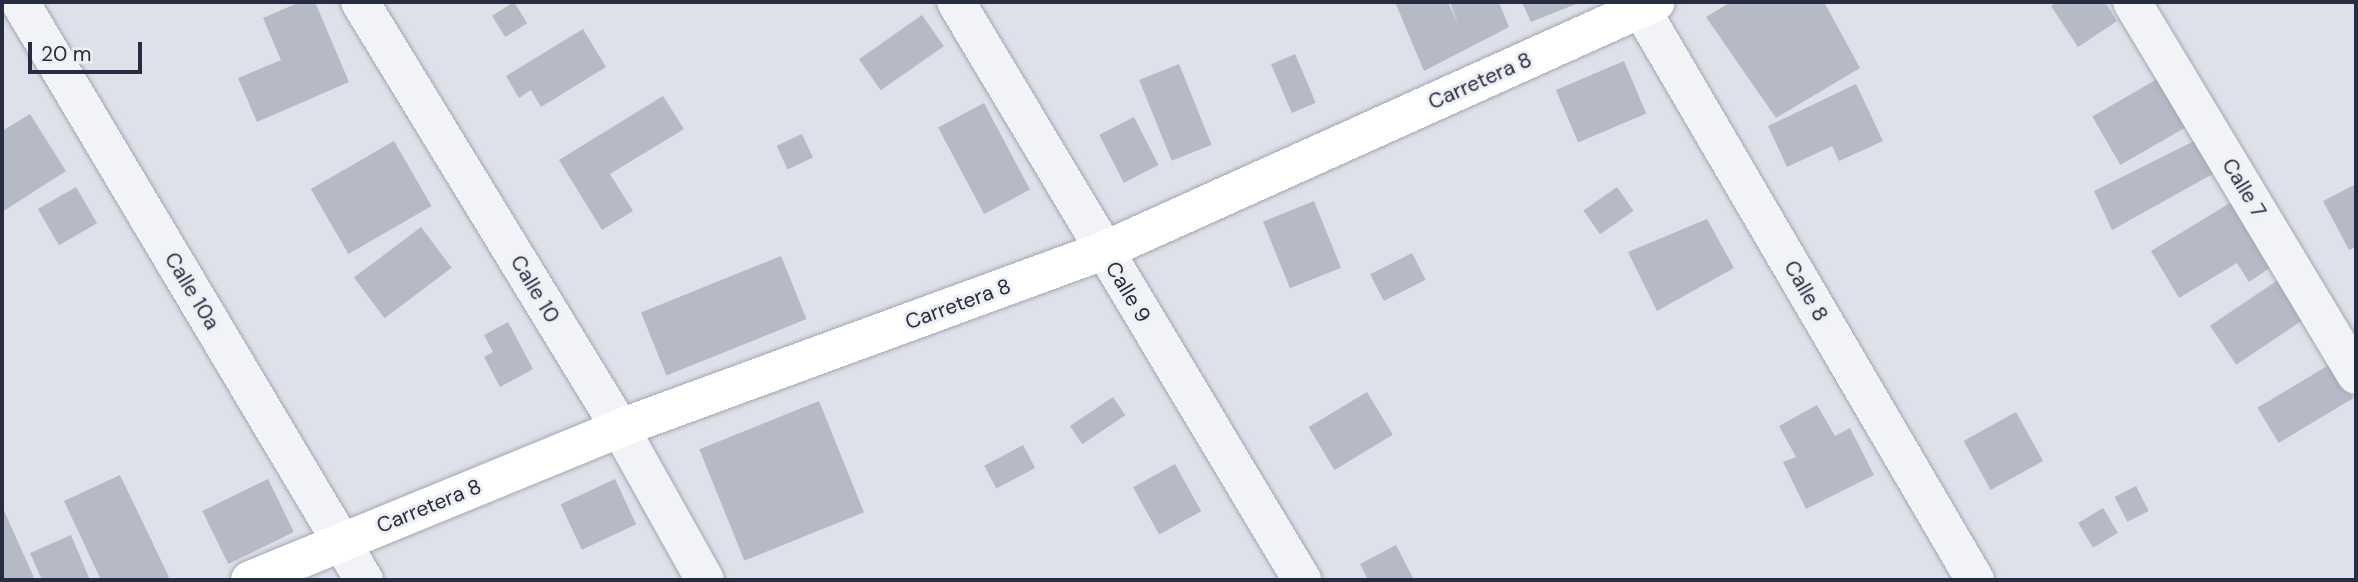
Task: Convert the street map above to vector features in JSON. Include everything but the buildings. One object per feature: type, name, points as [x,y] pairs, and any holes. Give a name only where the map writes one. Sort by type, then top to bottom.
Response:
[{"type":"street","name":"Calle 10a","points":[[20,2],[364,580]]},
{"type":"street","name":"Calle 10","points":[[360,2],[620,428],[705,580]]},
{"type":"street","name":"Calle 9","points":[[956,2],[1302,580]]},
{"type":"street","name":"Calle 7","points":[[2132,2],[2356,375]]},
{"type":"street","name":"Carretera 8","points":[[250,580],[620,428],[1103,251],[1645,4]]},
{"type":"street","name":"Calle 8","points":[[1645,4],[1975,580]]}]
